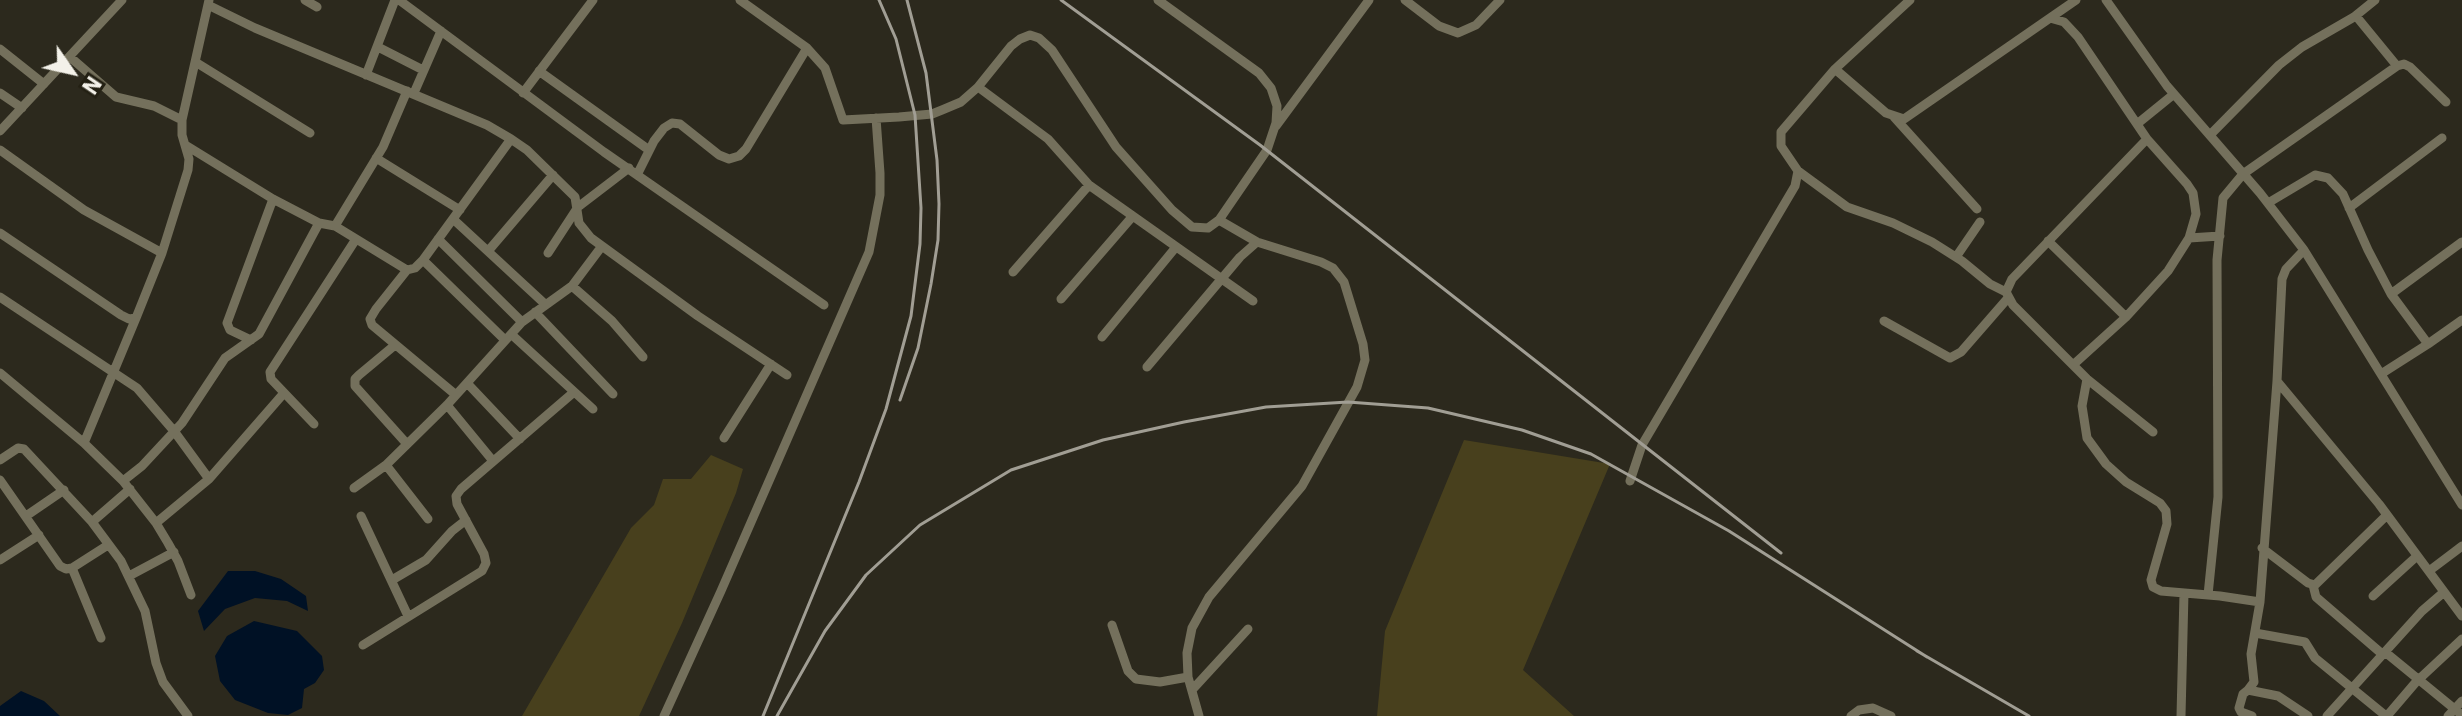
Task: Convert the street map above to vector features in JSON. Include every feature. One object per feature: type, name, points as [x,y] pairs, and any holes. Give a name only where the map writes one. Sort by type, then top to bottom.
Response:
[{"type":"street","points":[[0,131],[121,0]]},
{"type":"street","points":[[305,0],[317,7]]},
{"type":"street","points":[[366,75],[400,0],[523,93],[824,305]]},
{"type":"street","points":[[523,93],[593,0]]},
{"type":"street","points":[[740,0],[807,48],[825,68],[843,120],[932,114],[961,102],[978,87],[1011,46],[1030,35],[1039,38],[1052,50],[1116,147],[1184,222],[1201,229],[1208,228],[1219,220],[1267,150],[1275,126],[1277,106],[1271,88],[1259,73],[1158,0]]},
{"type":"street","points":[[1275,126],[1369,0]]},
{"type":"street","points":[[1405,0],[1439,26],[1458,33],[1476,25],[1500,0]]},
{"type":"street","points":[[1910,0],[1835,69],[1781,132],[1781,146],[1798,171],[1847,207],[1910,231],[1956,257],[2007,295],[2087,379],[2153,432]]},
{"type":"street","points":[[1894,117],[1904,119],[1915,113],[2076,0]]},
{"type":"street","points":[[2106,0],[2142,55],[2304,250],[2462,505]]},
{"type":"street","points":[[2210,135],[2279,65],[2302,47],[2356,16],[2375,0]]},
{"type":"street","points":[[84,443],[162,253],[188,170],[182,120],[209,2],[255,28],[411,92],[511,139],[575,197],[579,223],[591,238],[698,316],[787,375]]},
{"type":"street","points":[[2356,16],[2397,66]]},
{"type":"street","points":[[2050,18],[2064,22],[2078,37],[2147,139],[2193,193],[2196,214],[2189,238],[2168,271],[2126,317],[2073,365]]},
{"type":"street","points":[[335,226],[376,158],[441,31]]},
{"type":"street","points":[[378,47],[423,70]]},
{"type":"street","points":[[548,253],[578,207],[634,170],[664,128],[672,123],[680,124],[719,155],[729,159],[739,156],[807,48]]},
{"type":"street","points":[[0,49],[44,84]]},
{"type":"street","points":[[70,57],[116,97],[154,106],[182,120]]},
{"type":"street","points":[[197,63],[310,133]]},
{"type":"street","points":[[2208,595],[2218,497],[2216,382],[2223,198],[2243,174],[2397,66],[2404,64],[2410,67],[2446,102]]},
{"type":"street","points":[[1835,69],[1894,117],[1977,209]]},
{"type":"street","points":[[539,71],[649,150]]},
{"type":"street","points":[[978,87],[1048,139],[1089,185],[1253,301]]},
{"type":"street","points":[[0,93],[22,108]]},
{"type":"street","points":[[2137,124],[2174,94]]},
{"type":"street","points":[[664,716],[869,252],[880,195],[876,118]]},
{"type":"street","points":[[2349,208],[2442,138]]},
{"type":"street","points":[[456,395],[372,325],[370,319],[407,270],[415,268],[423,260],[511,139]]},
{"type":"street","points":[[1884,321],[1950,358],[1961,352],[2007,295],[2012,279],[2147,139]]},
{"type":"street","points":[[187,146],[273,199],[319,223],[335,226],[407,270]]},
{"type":"street","points":[[0,150],[84,210],[162,253]]},
{"type":"street","points":[[376,158],[460,210]]},
{"type":"street","points":[[1630,481],[1642,445],[1795,186],[1798,171]]},
{"type":"street","points":[[489,250],[553,175]]},
{"type":"street","points":[[2268,203],[2306,180],[2323,175],[2333,181],[2391,294],[2428,344]]},
{"type":"street","points":[[1013,272],[1089,185]]},
{"type":"street","points":[[251,340],[230,330],[227,323],[273,199]]},
{"type":"street","points":[[1061,299],[1132,217]]},
{"type":"street","points":[[453,219],[546,305]]},
{"type":"street","points":[[1199,716],[1188,677],[1187,653],[1192,628],[1209,597],[1302,486],[1357,387],[1365,360],[1363,344],[1340,275],[1321,262],[1257,242],[1219,220]]},
{"type":"street","points":[[1956,257],[1980,222]]},
{"type":"street","points":[[92,522],[192,411],[225,358],[251,340],[265,324],[319,223]]},
{"type":"street","points":[[0,233],[121,315],[136,318]]},
{"type":"street","points":[[2189,238],[2220,236]]},
{"type":"street","points":[[314,424],[271,379],[273,364],[356,239]]},
{"type":"street","points":[[438,239],[522,322]]},
{"type":"street","points":[[2048,241],[2126,317]]},
{"type":"street","points":[[1147,367],[1240,257],[1257,242]]},
{"type":"street","points":[[2391,294],[2462,242]]},
{"type":"street","points":[[354,488],[386,465],[447,405],[522,322],[572,286],[602,246]]},
{"type":"street","points":[[1102,337],[1176,247]]},
{"type":"street","points":[[2252,716],[2239,708],[2243,694],[2254,682],[2251,654],[2260,602],[2282,279],[2286,269],[2304,250]]},
{"type":"street","points":[[423,260],[593,409]]},
{"type":"street","points":[[572,286],[612,321],[643,357]]},
{"type":"street","points":[[0,297],[145,395],[209,479]]},
{"type":"street","points":[[535,312],[613,394]]},
{"type":"street","points":[[2381,374],[2462,320]]},
{"type":"street","points":[[395,345],[355,379],[355,386],[407,444]]},
{"type":"street","points":[[724,438],[771,364]]},
{"type":"street","points":[[0,373],[84,443],[127,485],[174,552],[191,595]]},
{"type":"street","points":[[2087,379],[2082,406],[2087,438],[2106,464],[2126,482],[2160,503],[2166,511],[2167,524],[2151,584],[2161,591],[2260,602]]},
{"type":"street","points":[[2277,381],[2387,515],[2462,616]]},
{"type":"street","points":[[467,383],[520,439]]},
{"type":"street","points":[[363,645],[482,571],[486,563],[484,554],[457,504],[456,496],[574,392]]},
{"type":"street","points":[[156,523],[209,479],[284,393]]},
{"type":"street","points":[[447,405],[493,461]]},
{"type":"street","points":[[0,460],[18,448],[24,449],[92,522],[129,576],[145,611],[163,682],[188,716]]},
{"type":"street","points":[[386,465],[428,519]]},
{"type":"street","points":[[0,480],[60,566],[72,568],[108,545]]},
{"type":"street","points":[[26,516],[64,490]]},
{"type":"street","points":[[2313,585],[2321,582],[2387,515]]},
{"type":"street","points":[[361,516],[408,616]]},
{"type":"street","points":[[392,580],[426,560],[466,520]]},
{"type":"street","points":[[0,560],[39,535]]},
{"type":"street","points":[[2429,571],[2462,546]]},
{"type":"street","points":[[2262,548],[2313,585],[2316,597],[2381,653],[2385,652],[2457,710]]},
{"type":"street","points":[[129,576],[174,552]]},
{"type":"street","points":[[2373,596],[2417,556]]},
{"type":"street","points":[[72,568],[101,638]]},
{"type":"street","points":[[2327,716],[2444,592]]},
{"type":"street","points":[[2181,716],[2184,593]]},
{"type":"street","points":[[1112,625],[1128,671],[1136,679],[1160,682],[1188,677]]},
{"type":"street","points":[[1192,690],[1248,629]]},
{"type":"street","points":[[2255,633],[2305,642],[2315,658],[2386,716],[2462,639]]},
{"type":"street","points":[[2248,690],[2278,696],[2308,716]]},
{"type":"street","points":[[1851,716],[1859,710],[1873,708],[1891,716]]},
{"type":"shaded area","points":[[1464,440],[1610,464],[1523,670],[1574,716],[1377,716],[1385,631]]},
{"type":"shaded area","points":[[711,455],[743,469],[682,623],[639,716],[522,716],[631,528],[654,505],[663,479],[691,479]]},
{"type":"water","points":[[228,571],[255,571],[281,579],[306,596],[308,611],[287,601],[255,598],[225,609],[204,631],[198,611]]},
{"type":"water","points":[[254,621],[297,631],[322,656],[324,670],[315,683],[304,689],[302,708],[288,715],[268,713],[235,700],[220,681],[215,656],[227,636]]},
{"type":"water","points":[[21,691],[44,701],[60,716],[0,716],[0,706]]},
{"type":"railway","points":[[763,716],[859,482],[886,409],[911,316],[921,208],[915,115],[896,39],[879,0]]},
{"type":"railway","points":[[900,400],[918,348],[931,284],[938,240],[939,204],[926,73],[907,0]]},
{"type":"railway","points":[[1061,0],[1260,145],[1781,553]]},
{"type":"railway","points":[[777,716],[825,631],[866,575],[920,525],[1011,470],[1103,440],[1184,422],[1266,407],[1348,402],[1428,408],[1522,430],[1591,454],[1729,531],[1927,657]]},
{"type":"railway","points":[[1917,651],[2029,716]]}]
